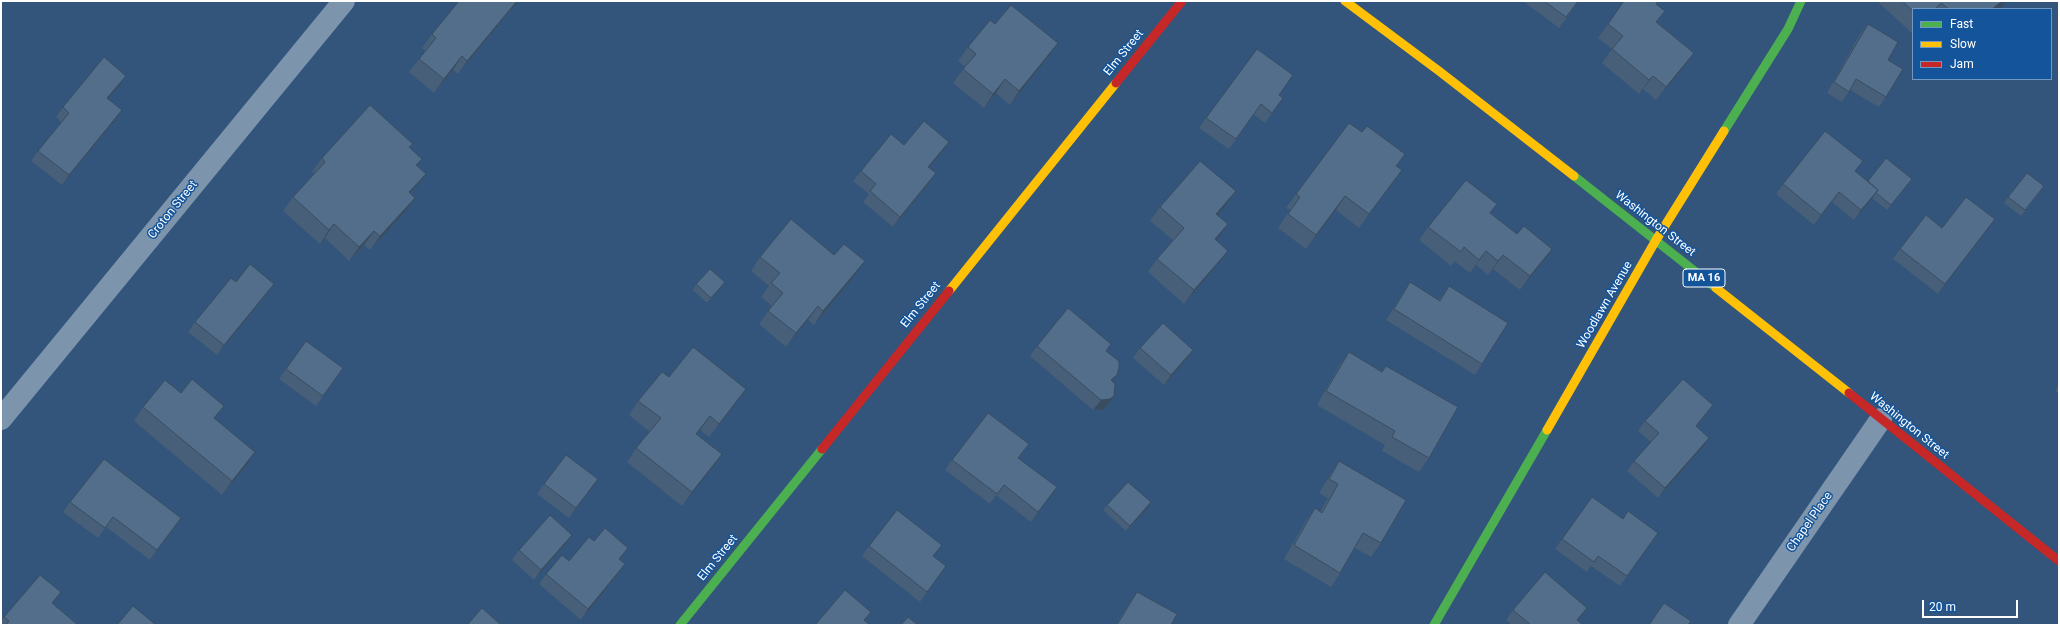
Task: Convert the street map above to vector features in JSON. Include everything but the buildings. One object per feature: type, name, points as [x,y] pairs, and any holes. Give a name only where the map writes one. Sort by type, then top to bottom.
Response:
[{"type":"street","name":"Croton Street","points":[[1,419],[344,1]]},
{"type":"street","name":"Elm Street","points":[[680,625],[1182,1]]},
{"type":"street","name":"Washington Street","points":[[1346,1],[1439,70],[1656,240],[2059,561]]},
{"type":"street","name":"Woodlawn Avenue","points":[[1434,625],[1656,240],[1788,29],[1802,1]]},
{"type":"street","name":"Chapel Place","points":[[1739,625],[1880,419]]},
{"type":"traffic: fast","points":[[1724,131],[1788,29],[1801,1]]},
{"type":"traffic: fast","points":[[1574,176],[1716,288]]},
{"type":"traffic: fast","points":[[1434,625],[1547,430]]},
{"type":"traffic: fast","points":[[680,625],[822,449]]},
{"type":"traffic: slow","points":[[1345,1],[1439,71],[1574,176]]},
{"type":"traffic: slow","points":[[949,291],[1116,83]]},
{"type":"traffic: slow","points":[[1547,430],[1656,240],[1724,131]]},
{"type":"traffic: slow","points":[[1716,288],[1849,393]]},
{"type":"traffic: jam","points":[[1116,83],[1182,1]]},
{"type":"traffic: jam","points":[[822,449],[949,291]]},
{"type":"traffic: jam","points":[[1849,393],[2059,561]]}]
